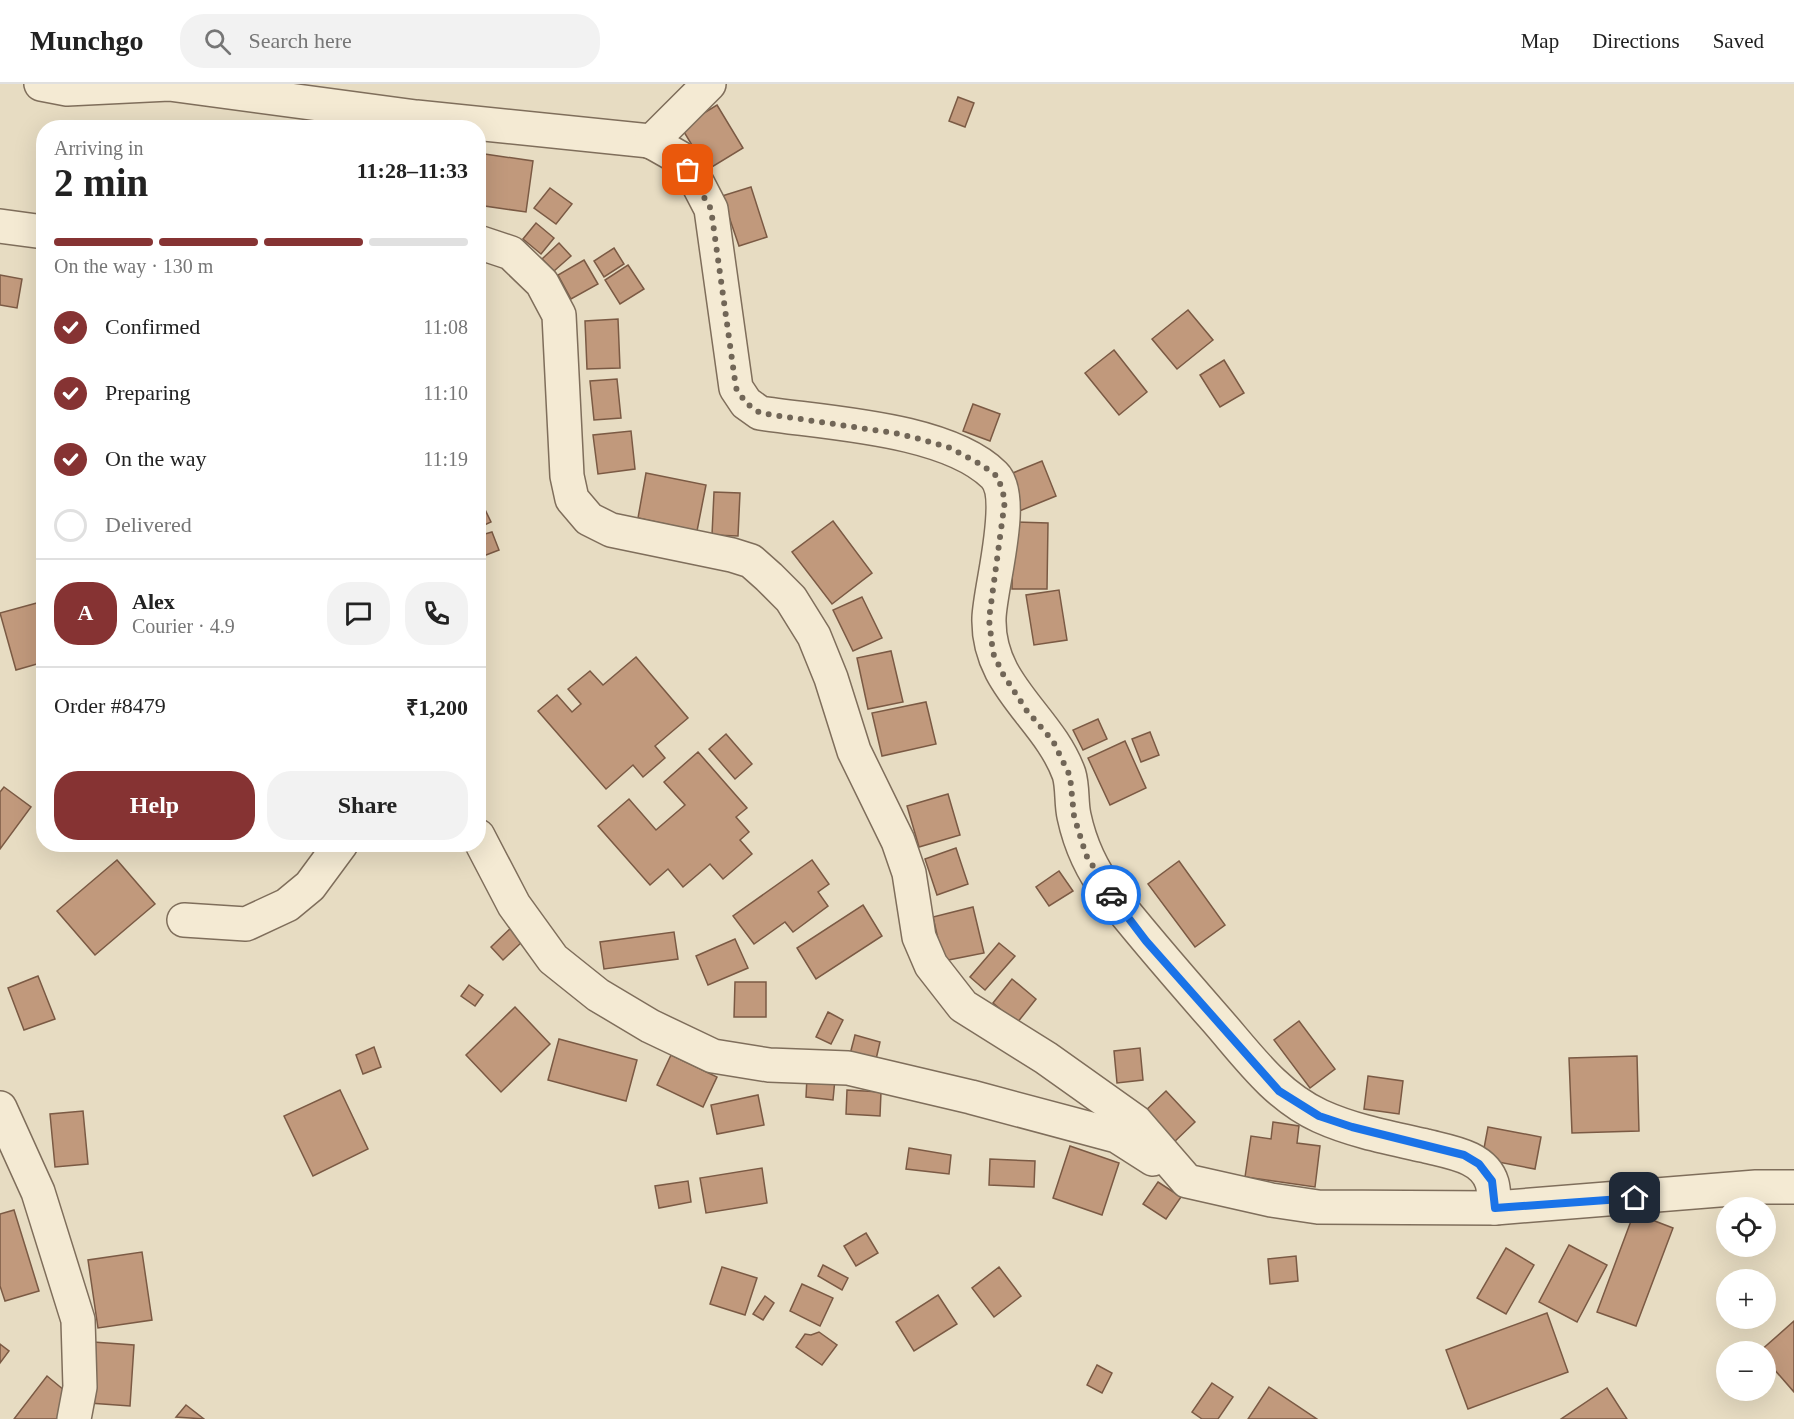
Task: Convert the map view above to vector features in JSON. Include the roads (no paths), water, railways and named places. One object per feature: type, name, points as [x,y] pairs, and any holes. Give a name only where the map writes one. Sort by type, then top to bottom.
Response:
[{"type":"street","points":[[41,84],[67,88],[169,84],[444,120]]},
{"type":"street","points":[[651,142],[709,84]]},
{"type":"street","points":[[486,124],[651,142],[680,158],[697,182],[711,209],[736,388],[746,403],[760,413],[894,433],[948,447],[982,465],[998,477],[1005,500],[989,619],[993,653],[1003,674],[1027,711],[1053,741],[1070,776],[1074,816],[1086,855],[1106,888],[1146,941],[1279,1091],[1319,1116],[1358,1129],[1464,1155],[1479,1164],[1492,1181],[1495,1208]]},
{"type":"street","points":[[0,226],[36,231]]},
{"type":"street","points":[[486,245],[511,253],[542,283],[559,315],[567,476],[572,499],[589,519],[611,530],[751,561],[791,599],[814,636],[831,678],[854,751],[898,841],[909,873],[919,937],[931,965],[963,1006],[1046,1058],[1136,1122],[1187,1181]]},
{"type":"street","points":[[184,920],[246,924],[287,905],[310,886],[334,852]]},
{"type":"street","points":[[486,852],[513,905],[553,959],[598,995],[650,1026],[713,1056],[770,1065],[848,1068],[961,1094],[1117,1136],[1187,1181],[1271,1200],[1318,1207],[1495,1208],[1756,1187],[1794,1187]]},
{"type":"street","points":[[0,1108],[38,1192],[78,1320],[80,1387],[74,1419]]}]
